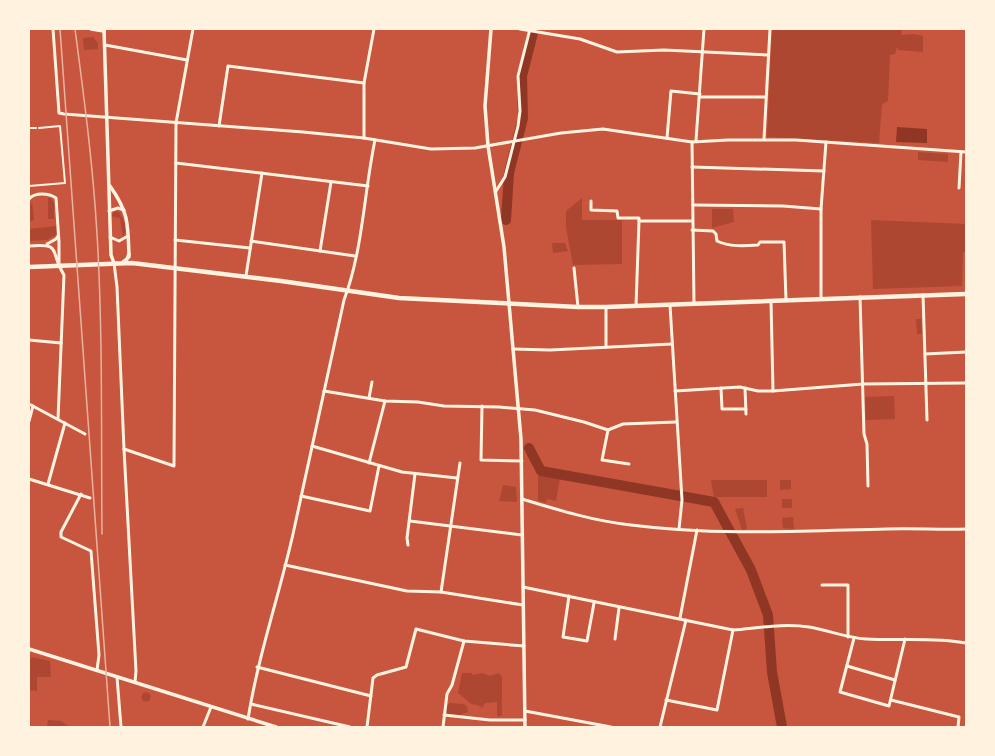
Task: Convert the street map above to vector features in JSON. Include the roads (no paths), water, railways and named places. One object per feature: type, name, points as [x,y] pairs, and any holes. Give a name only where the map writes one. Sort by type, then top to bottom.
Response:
[{"type":"main road","points":[[29,267],[132,263],[246,276],[400,298],[578,307],[966,294]]},
{"type":"street","points":[[53,29],[59,113],[364,138],[430,149],[463,149],[577,131],[603,129],[692,142],[696,140],[764,139],[966,152]]},
{"type":"street","points":[[91,29],[104,30],[108,117],[110,237],[111,255],[114,263],[117,283],[136,671],[135,682]]},
{"type":"street","points":[[124,449],[174,466],[176,123],[193,29]]},
{"type":"street","points":[[364,138],[364,83],[374,29]]},
{"type":"street","points":[[491,29],[485,106],[488,146],[503,235],[514,349],[522,461],[525,727]]},
{"type":"street","points":[[520,29],[580,39],[617,52],[664,50],[768,55]]},
{"type":"street","points":[[696,140],[704,29]]},
{"type":"street","points":[[764,139],[765,97],[770,29]]},
{"type":"street","points":[[496,191],[505,177],[515,142],[520,111],[518,76],[530,31]]},
{"type":"street","points":[[105,45],[187,60]]},
{"type":"street","points":[[219,126],[228,66],[364,83]]},
{"type":"street","points":[[667,138],[671,91],[700,95],[765,97]]},
{"type":"street","points":[[29,186],[65,183],[60,126],[39,128]]},
{"type":"street","points":[[29,128],[36,128]]},
{"type":"street","points":[[248,718],[257,667],[285,565],[344,300],[348,290],[368,186],[375,140]]},
{"type":"street","points":[[692,142],[694,304]]},
{"type":"street","points":[[821,299],[821,210],[826,142]]},
{"type":"street","points":[[959,188],[961,152]]},
{"type":"street","points":[[176,163],[368,186]]},
{"type":"street","points":[[692,167],[824,170]]},
{"type":"street","points":[[246,276],[262,173]]},
{"type":"street","points":[[320,251],[332,182]]},
{"type":"street","points":[[110,186],[124,210],[128,221],[129,254],[132,263]]},
{"type":"street","points":[[29,199],[34,195],[49,194],[56,198],[59,234],[58,267]]},
{"type":"street","points":[[591,201],[592,210],[617,211],[618,218],[638,218],[636,306]]},
{"type":"street","points":[[693,205],[783,206],[821,210]]},
{"type":"street","points":[[109,211],[118,208],[124,210]]},
{"type":"street","points":[[639,222],[692,221]]},
{"type":"street","points":[[692,230],[713,231],[716,234],[717,240],[724,244],[758,246],[760,242],[784,242],[786,300]]},
{"type":"street","points":[[29,246],[46,244],[56,239],[59,234]]},
{"type":"street","points":[[110,237],[119,241],[128,236]]},
{"type":"street","points":[[175,240],[250,248]]},
{"type":"street","points":[[251,241],[355,256]]},
{"type":"street","points":[[46,244],[54,251],[58,267],[64,274],[58,419]]},
{"type":"street","points":[[114,263],[126,261],[129,254]]},
{"type":"street","points":[[574,268],[578,307]]},
{"type":"street","points":[[923,295],[926,383],[925,414],[927,420]]},
{"type":"street","points":[[860,297],[868,486]]},
{"type":"street","points":[[771,301],[774,391]]},
{"type":"street","points":[[670,305],[676,422],[682,493],[679,529]]},
{"type":"street","points":[[606,307],[606,347]]},
{"type":"street","points":[[29,340],[61,342]]},
{"type":"street","points":[[514,349],[550,350],[672,344]]},
{"type":"street","points":[[925,354],[966,352]]},
{"type":"street","points":[[369,398],[372,382]]},
{"type":"street","points":[[675,391],[720,388],[745,388],[774,391],[863,384],[966,383]]},
{"type":"street","points":[[720,388],[722,409],[746,409]]},
{"type":"street","points":[[745,388],[746,414]]},
{"type":"street","points":[[324,391],[385,401],[418,402],[444,406],[518,408],[549,413],[608,430],[623,424],[676,422]]},
{"type":"street","points":[[369,463],[385,401]]},
{"type":"street","points":[[29,404],[85,434]]},
{"type":"street","points":[[29,421],[33,406]]},
{"type":"street","points":[[482,406],[481,460],[522,461]]},
{"type":"street","points":[[48,484],[65,423]]},
{"type":"street","points":[[608,430],[602,460],[629,464]]},
{"type":"street","points":[[312,446],[379,466],[415,474],[457,478]]},
{"type":"street","points":[[441,592],[460,463]]},
{"type":"street","points":[[301,496],[370,511],[379,466]]},
{"type":"street","points":[[408,545],[415,474]]},
{"type":"street","points":[[29,480],[48,484],[90,498]]},
{"type":"street","points":[[81,494],[61,532],[61,537],[91,551],[99,654],[97,670]]},
{"type":"street","points":[[522,499],[569,513],[630,525],[679,529],[819,532],[889,528],[966,529]]},
{"type":"street","points":[[410,521],[522,536]]},
{"type":"street","points":[[680,618],[697,530]]},
{"type":"street","points":[[285,565],[407,591],[441,592],[523,605]]},
{"type":"street","points":[[822,585],[848,585],[848,637]]},
{"type":"street","points":[[523,588],[570,596],[594,603],[680,618],[733,630],[756,629],[774,626],[808,627],[854,638],[947,640],[966,643]]},
{"type":"street","points":[[570,596],[563,637],[587,641],[594,603]]},
{"type":"street","points":[[615,640],[619,608]]},
{"type":"street","points":[[660,727],[686,620]]},
{"type":"street","points":[[367,727],[373,678],[377,675],[406,667],[416,629],[464,640],[524,646]]},
{"type":"street","points":[[666,700],[717,710],[733,630]]},
{"type":"street","points":[[854,638],[840,692],[889,706],[905,639]]},
{"type":"street","points":[[443,727],[447,694],[452,685],[464,640]]},
{"type":"street","points":[[29,649],[276,727]]},
{"type":"street","points":[[847,666],[895,680]]},
{"type":"street","points":[[257,667],[371,696]]},
{"type":"street","points":[[117,677],[121,727]]},
{"type":"street","points":[[891,700],[959,717],[958,727]]},
{"type":"street","points":[[251,704],[350,727]]},
{"type":"street","points":[[203,727],[211,706]]},
{"type":"street","points":[[525,711],[611,727]]},
{"type":"street","points":[[444,715],[490,720],[525,720]]},
{"type":"waterway","points":[[506,220],[509,173],[523,118],[522,76],[534,29]]},
{"type":"waterway","points":[[529,448],[541,471],[714,502],[751,570],[768,615],[772,672],[782,727]]},
{"type":"railway","points":[[60,29],[110,727]]},
{"type":"railway","points":[[75,29],[91,157],[97,234],[101,346],[102,534]]}]
